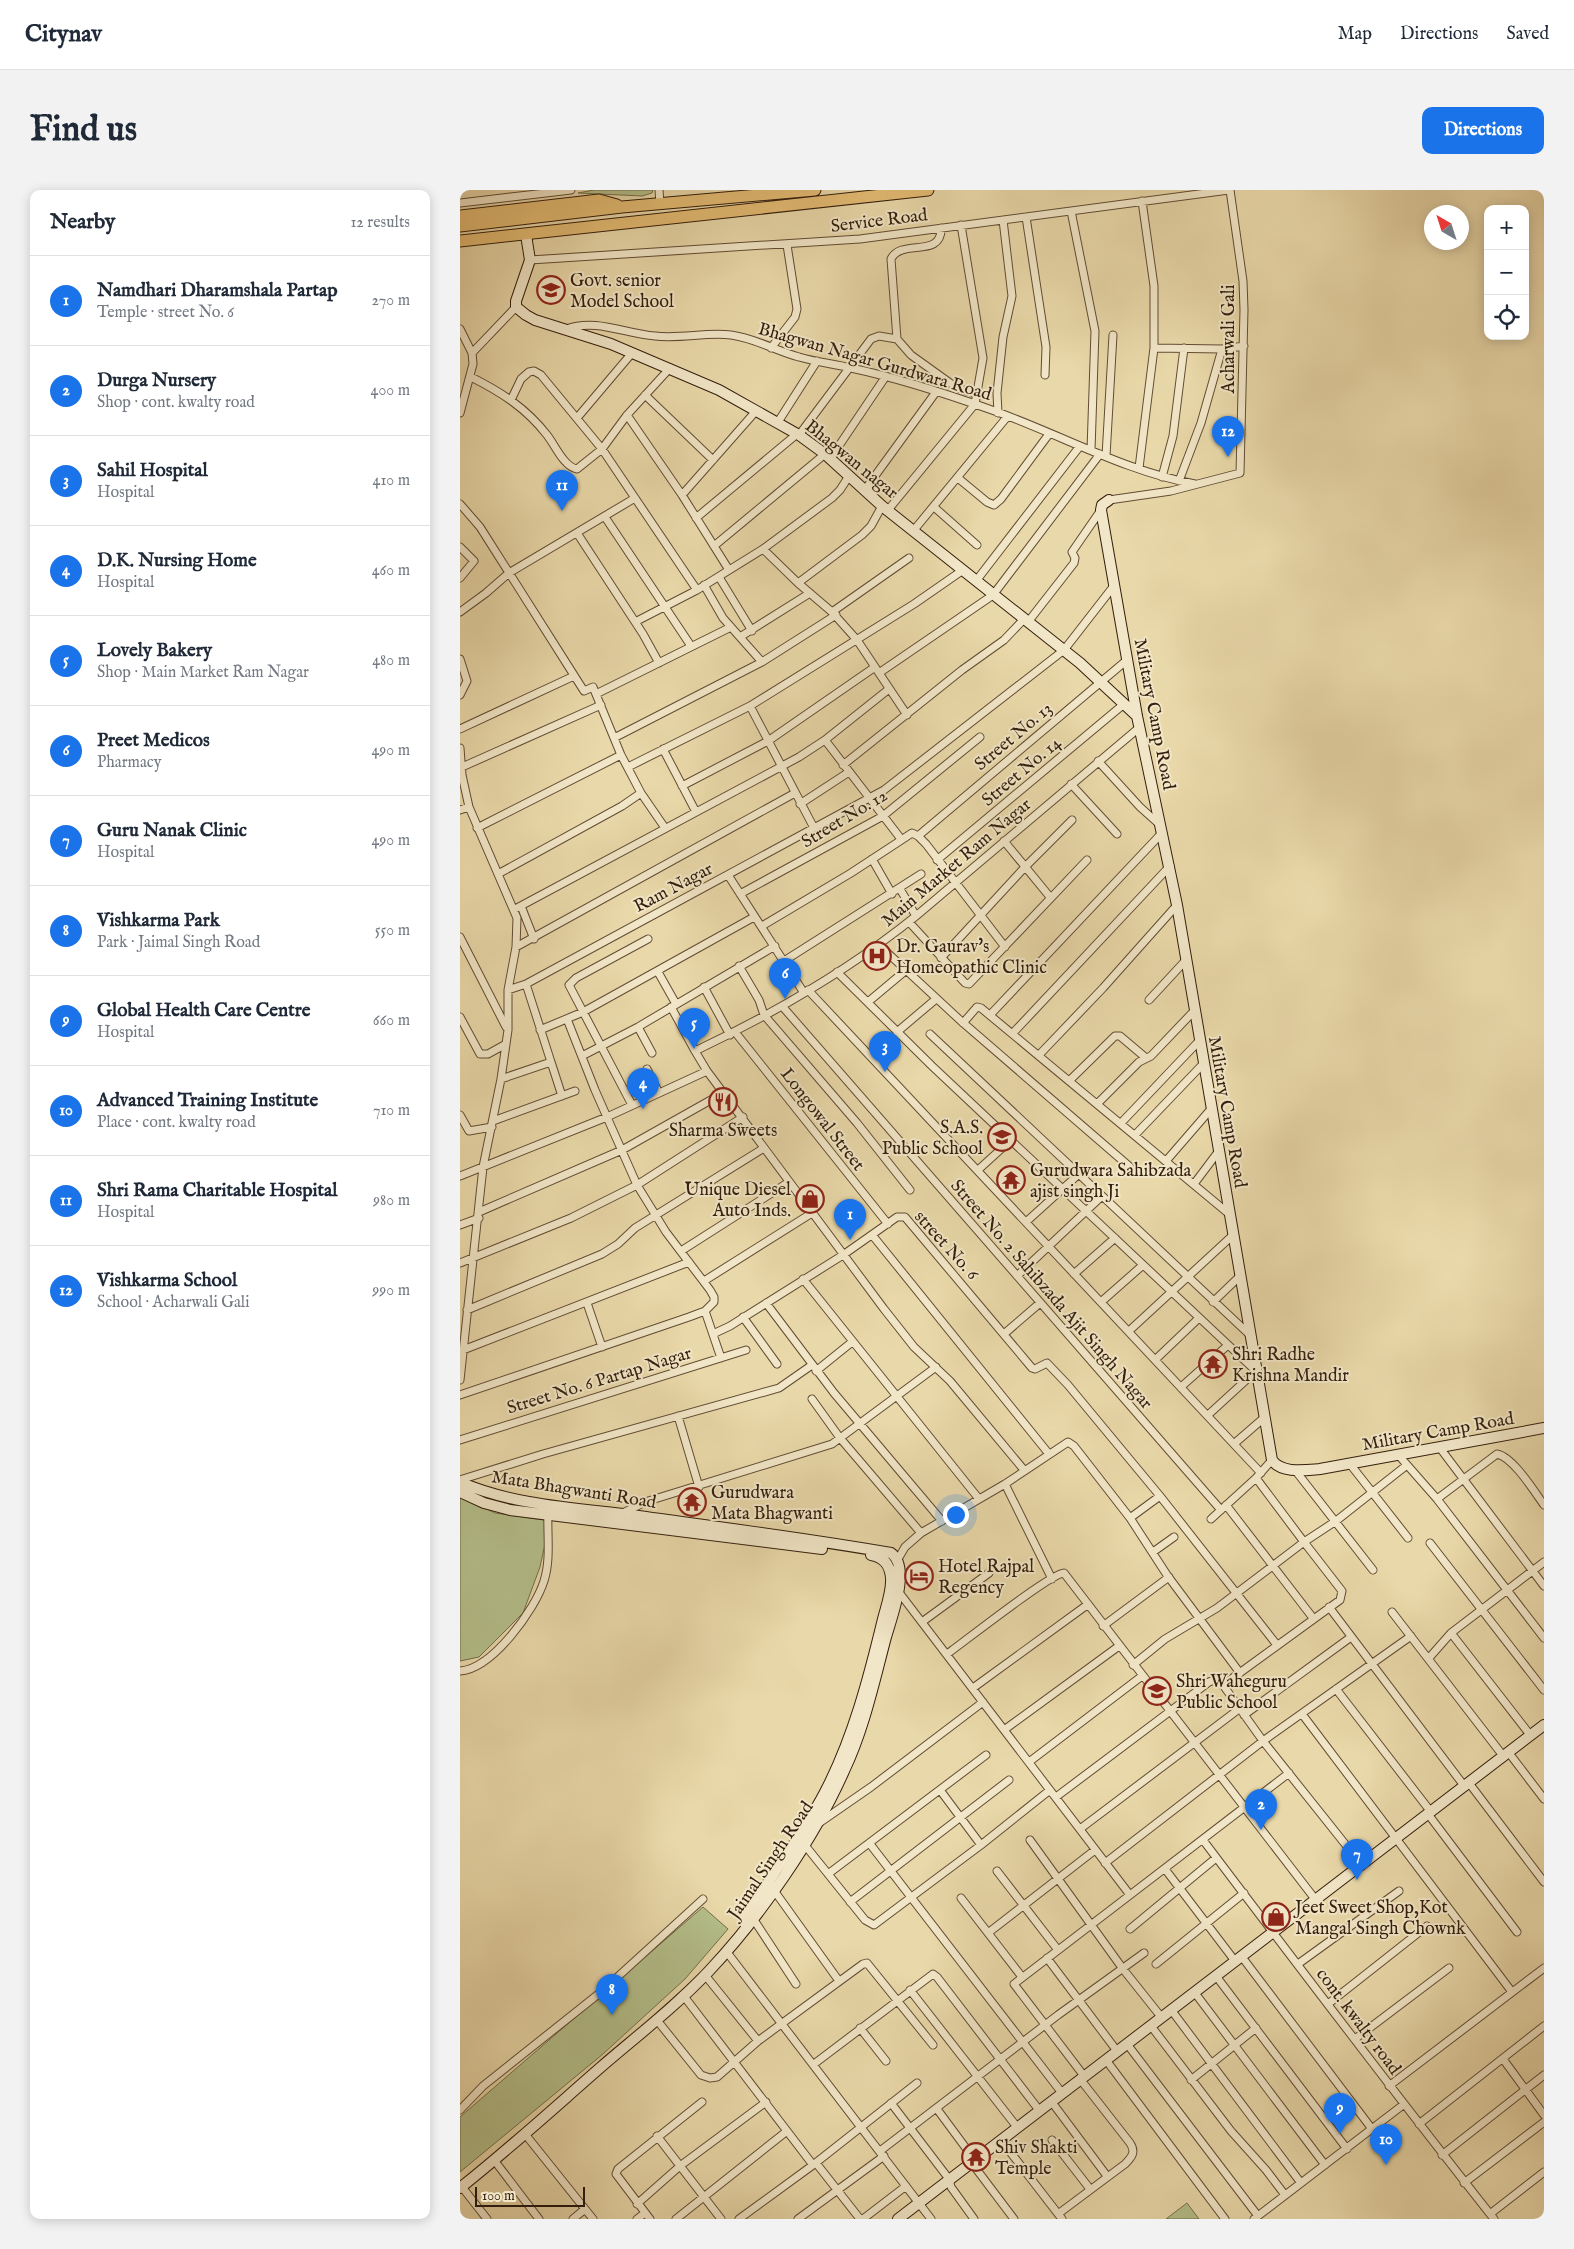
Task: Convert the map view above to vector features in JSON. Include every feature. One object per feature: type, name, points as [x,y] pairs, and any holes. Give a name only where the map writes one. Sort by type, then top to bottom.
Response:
[{"type":"main road","points":[[460,226],[622,207],[815,190]]},
{"type":"main road","points":[[460,241],[928,190]]},
{"type":"main road","points":[[460,216],[599,200],[622,207]]},
{"type":"street","points":[[460,203],[571,190]]},
{"type":"street","points":[[658,190],[660,204]]},
{"type":"street","name":"Service Road","points":[[530,260],[787,245],[860,238],[1229,190]]},
{"type":"street","name":"Acharwali Gali","points":[[1109,500],[1171,490],[1240,473],[1244,346],[1243,281],[1229,190]]},
{"type":"street","points":[[1138,468],[1154,348],[1154,286],[1142,202]]},
{"type":"street","points":[[1071,211],[1095,331],[1090,450]]},
{"type":"street","points":[[1026,217],[1046,347],[1045,374]]},
{"type":"street","points":[[998,413],[997,393],[1003,337],[1012,296],[1003,220]]},
{"type":"street","points":[[798,583],[862,535],[871,526],[975,404],[983,358],[982,344],[961,225]]},
{"type":"street","points":[[941,228],[941,236],[931,245],[899,250],[891,258],[897,339],[911,355],[950,383],[964,390],[976,393]]},
{"type":"street","points":[[472,353],[516,307],[516,301],[530,260],[526,235]]},
{"type":"street","points":[[772,348],[795,317],[797,309],[787,245]]},
{"type":"street","name":"Bhagwan nagar","points":[[516,307],[530,318],[566,328],[670,368],[724,393],[798,435],[828,457],[885,508],[1064,650],[1137,716]]},
{"type":"street","name":"Bhagwan Nagar Gurdwara Road","points":[[566,328],[590,324],[658,337],[733,336],[817,362],[850,367],[886,376],[975,404],[1162,477],[1195,484]]},
{"type":"street","points":[[460,329],[472,353],[473,364],[471,378],[460,412]]},
{"type":"street","points":[[682,786],[768,741],[993,595],[1103,455],[1113,335]]},
{"type":"street","points":[[696,518],[798,435],[874,337],[897,339]]},
{"type":"street","points":[[1154,348],[1222,349],[1244,346]]},
{"type":"street","points":[[1162,477],[1173,436],[1184,348]]},
{"type":"street","points":[[1179,481],[1201,423],[1222,349]]},
{"type":"street","points":[[577,418],[632,353]]},
{"type":"street","points":[[778,422],[817,362]]},
{"type":"street","points":[[471,378],[512,400],[546,434],[572,468],[576,469],[602,449],[627,415],[670,368]]},
{"type":"street","points":[[512,400],[526,374],[537,372],[602,449],[697,590]]},
{"type":"street","points":[[714,546],[828,457],[886,376]]},
{"type":"street","points":[[864,491],[936,392]]},
{"type":"street","points":[[645,395],[714,460]]},
{"type":"street","points":[[682,495],[756,411]]},
{"type":"street","points":[[627,415],[682,495],[729,570]]},
{"type":"street","points":[[914,530],[1008,417]]},
{"type":"street","points":[[958,478],[987,502],[994,505],[1001,499],[1049,434]]},
{"type":"street","points":[[976,580],[1080,446]]},
{"type":"street","points":[[636,622],[665,605],[697,590],[763,549],[832,498],[840,490],[848,476]]},
{"type":"street","points":[[460,612],[509,573],[635,498]]},
{"type":"street","points":[[843,765],[1026,620],[1074,563],[1075,558],[1072,552],[1101,510],[1102,505],[1109,500]]},
{"type":"street","points":[[460,504],[480,528],[584,692],[593,687],[628,768],[641,793],[665,828]]},
{"type":"street","points":[[934,507],[977,545]]},
{"type":"street","name":"Military Camp Road","points":[[1101,510],[1137,716],[1160,829],[1170,866],[1239,1278],[1252,1337],[1272,1460],[1277,1466],[1295,1470],[1320,1469],[1544,1428]]},
{"type":"street","points":[[606,517],[691,646]]},
{"type":"street","points":[[577,533],[636,622],[659,663]]},
{"type":"street","points":[[460,547],[474,561],[460,578]]},
{"type":"street","points":[[763,549],[798,583],[834,613],[857,640],[907,716]]},
{"type":"street","points":[[614,738],[762,662],[834,613],[909,558]]},
{"type":"street","points":[[628,768],[750,706],[914,604],[963,570]]},
{"type":"street","points":[[719,577],[752,630]]},
{"type":"street","points":[[704,585],[731,627],[762,662]]},
{"type":"street","points":[[728,875],[870,799],[908,773],[1064,650],[1113,587]]},
{"type":"street","points":[[740,637],[810,593]]},
{"type":"street","points":[[596,694],[731,627]]},
{"type":"street","points":[[460,659],[466,682],[460,695]]},
{"type":"street","name":"Street No. 13","points":[[918,836],[1127,660]]},
{"type":"street","points":[[460,729],[574,676]]},
{"type":"street","points":[[518,908],[781,767],[825,740],[889,689]]},
{"type":"street","name":"Street No. 14","points":[[937,860],[1124,704]]},
{"type":"street","points":[[462,767],[601,705]]},
{"type":"street","points":[[750,706],[814,828]]},
{"type":"street","name":"Main Market Ram Nagar","points":[[695,1051],[782,1006],[879,945],[955,884],[1140,727]]},
{"type":"street","name":"Street No. 12","points":[[740,894],[883,816],[980,737]]},
{"type":"street","points":[[825,740],[901,839]]},
{"type":"street","points":[[460,748],[461,776],[477,828],[498,874],[534,939]]},
{"type":"street","points":[[663,749],[696,812]]},
{"type":"street","points":[[477,828],[622,755]]},
{"type":"street","points":[[990,1014],[1160,829],[1098,761]]},
{"type":"street","points":[[800,804],[848,772]]},
{"type":"street","points":[[1071,784],[1117,834]]},
{"type":"street","points":[[498,874],[622,806],[641,793]]},
{"type":"street","points":[[516,947],[534,939],[795,794]]},
{"type":"street","points":[[460,810],[469,807]]},
{"type":"street","points":[[942,958],[1025,867],[1072,820]]},
{"type":"street","points":[[762,926],[912,833],[918,836],[1005,947]]},
{"type":"street","points":[[1004,841],[1050,897]]},
{"type":"street","points":[[872,859],[892,894]]},
{"type":"street","points":[[909,922],[965,983],[969,984],[1087,860]]},
{"type":"street","points":[[1013,1033],[1170,866]]},
{"type":"street","points":[[784,961],[921,874]]},
{"type":"street","name":"Ram Nagar","points":[[508,990],[526,984],[728,875],[754,917],[806,991],[978,1170],[1235,1443],[1304,1542],[1342,1591],[1340,1600],[1328,1607]]},
{"type":"street","points":[[900,889],[916,916]]},
{"type":"street","points":[[1039,1055],[1103,988],[1177,905]]},
{"type":"street","points":[[460,1380],[483,1167],[493,1124],[508,1030],[508,990],[516,947],[518,908]]},
{"type":"street","points":[[540,1030],[583,1012],[754,917]]},
{"type":"street","points":[[460,936],[508,1030]]},
{"type":"street","points":[[632,1105],[569,988],[570,983],[576,978],[648,938]]},
{"type":"street","points":[[879,945],[963,1023],[1130,1167]]},
{"type":"street","points":[[582,1056],[638,1028],[673,1005],[775,946]]},
{"type":"street","points":[[1149,1000],[1186,960]]},
{"type":"street","points":[[739,966],[759,1000],[764,1016],[857,1123],[910,1190]]},
{"type":"street","points":[[868,1002],[905,971]]},
{"type":"street","points":[[658,972],[695,1051],[707,1071],[725,1092],[843,1256],[914,1347],[950,1382],[1024,1470]]},
{"type":"street","points":[[837,972],[1010,1140],[1257,1372],[1208,1416]]},
{"type":"street","points":[[526,984],[562,1096]]},
{"type":"street","name":"Longowal Street","points":[[704,987],[732,1033],[888,1224]]},
{"type":"street","points":[[897,1032],[936,999]]},
{"type":"street","name":"Street No. 2 Sahibzada Ajit Singh Nagar","points":[[782,1006],[1040,1303],[1224,1508],[1274,1566],[1313,1618]]},
{"type":"street","points":[[963,1023],[978,1006],[990,1014],[1228,1213]]},
{"type":"street","points":[[1097,1104],[1139,1062],[1151,1056],[1194,1011]]},
{"type":"street","points":[[460,1017],[482,1055],[506,1044]]},
{"type":"street","points":[[460,1395],[705,1311],[714,1302],[714,1297],[704,1281],[655,1216],[637,1185],[607,1117],[568,1019]]},
{"type":"street","points":[[638,1028],[652,1053]]},
{"type":"street","points":[[930,1034],[1252,1337]]},
{"type":"street","points":[[1069,1080],[1115,1036],[1120,1036],[1146,1058]]},
{"type":"street","points":[[1121,1123],[1199,1041]]},
{"type":"street","points":[[501,1080],[551,1062]]},
{"type":"street","points":[[1135,1135],[1203,1064]]},
{"type":"street","points":[[647,1069],[659,1093]]},
{"type":"street","points":[[460,1176],[607,1117],[707,1071]]},
{"type":"street","points":[[460,1115],[469,1131],[493,1124],[575,1092]]},
{"type":"street","points":[[460,1225],[622,1150],[725,1092]]},
{"type":"street","points":[[1166,1161],[1211,1109]]},
{"type":"street","points":[[460,1264],[571,1218],[637,1185],[743,1117]]},
{"type":"street","points":[[978,1170],[1010,1140]]},
{"type":"street","points":[[468,1310],[602,1254],[618,1244],[625,1235],[764,1148]]},
{"type":"street","points":[[1194,1184],[1218,1152]]},
{"type":"street","points":[[1026,1222],[1079,1174]]},
{"type":"street","points":[[680,1251],[789,1182]]},
{"type":"street","points":[[1017,1276],[1102,1196]]},
{"type":"street","points":[[704,1281],[812,1213]]},
{"type":"street","name":"street No. 6","points":[[843,1256],[888,1224],[898,1218],[905,1217],[1034,1369],[1044,1363],[1050,1364],[1160,1496]]},
{"type":"street","points":[[873,1236],[1049,1454]]},
{"type":"street","points":[[1129,1331],[1232,1236]]},
{"type":"street","points":[[1074,1274],[1115,1238]]},
{"type":"street","points":[[713,1334],[743,1318],[803,1279],[843,1256]]},
{"type":"street","points":[[464,1350],[689,1262]]},
{"type":"street","points":[[1101,1302],[1143,1265]]},
{"type":"street","points":[[1213,1302],[1239,1278]]},
{"type":"street","points":[[803,1279],[979,1499]]},
{"type":"street","points":[[460,1290],[470,1287]]},
{"type":"street","points":[[766,1302],[814,1368],[942,1521]]},
{"type":"street","points":[[587,1303],[602,1347]]},
{"type":"street","points":[[1004,1334],[1040,1303]]},
{"type":"street","points":[[705,1311],[721,1358]]},
{"type":"street","points":[[743,1318],[777,1364]]},
{"type":"street","points":[[1155,1360],[1199,1318]]},
{"type":"street","points":[[460,1481],[779,1388],[814,1368],[852,1342]]},
{"type":"street","points":[[1181,1387],[1228,1346]]},
{"type":"street","name":"Street No. 6 Partap Nagar","points":[[460,1440],[746,1350]]},
{"type":"street","points":[[620,1514],[646,1502],[827,1446],[936,1367]]},
{"type":"street","points":[[812,1399],[840,1438],[922,1533]]},
{"type":"street","points":[[678,1416],[699,1487]]},
{"type":"street","points":[[1235,1443],[1265,1417]]},
{"type":"street","points":[[898,1559],[905,1547],[922,1533],[1005,1484],[1068,1442],[1074,1446],[1130,1518],[1169,1577],[1240,1673]]},
{"type":"street","points":[[1440,1448],[1544,1586]]},
{"type":"street","points":[[1437,1499],[1495,1455],[1503,1455],[1544,1505]]},
{"type":"street","points":[[1401,1458],[1437,1499],[1544,1638]]},
{"type":"street","points":[[1211,1519],[1258,1476],[1272,1460]]},
{"type":"street","points":[[1350,1464],[1408,1538]]},
{"type":"street","points":[[1133,1665],[1170,1635],[1201,1618],[1304,1542],[1336,1521],[1407,1465]]},
{"type":"street","points":[[1295,1470],[1373,1570]]},
{"type":"street","name":"Mata Bhagwanti Road","points":[[460,1481],[494,1495],[548,1510],[620,1514],[891,1553],[898,1559]]},
{"type":"street","points":[[1005,1484],[1052,1578]]},
{"type":"street","points":[[460,1492],[484,1503],[510,1510],[548,1510],[877,1556],[888,1565],[891,1580],[880,1632],[857,1712],[840,1761],[803,1832],[745,1917],[796,1984]]},
{"type":"street","points":[[1130,1518],[1160,1496],[1277,1644]]},
{"type":"street","points":[[460,1671],[479,1665],[496,1651],[514,1632],[534,1603],[544,1582],[548,1563],[548,1510]]},
{"type":"street","points":[[1153,1552],[1174,1537]]},
{"type":"street","points":[[1430,1542],[1544,1690]]},
{"type":"street","name":"Jaimal Singh Road","points":[[461,2188],[705,1975],[750,1923],[773,1890],[815,1825],[844,1772],[854,1749],[898,1591],[900,1565],[898,1559]]},
{"type":"street","points":[[1429,1658],[1451,1633],[1544,1562]]},
{"type":"street","points":[[922,1622],[989,1573]]},
{"type":"street","points":[[947,1654],[1052,1578],[1064,1573],[1118,1646],[1315,1899]]},
{"type":"street","points":[[1103,1626],[1169,1577]]},
{"type":"street","points":[[898,1591],[1130,1895]]},
{"type":"street","points":[[973,1688],[1087,1604]]},
{"type":"street","points":[[1223,1685],[1328,1607],[1544,1882]]},
{"type":"street","points":[[1392,1612],[1506,1755],[1544,1798]]},
{"type":"street","points":[[898,2219],[1195,1993],[1273,1930],[1539,1732],[1451,1633]]},
{"type":"street","points":[[1105,1863],[1263,1741],[1411,1636]]},
{"type":"street","points":[[1244,1715],[1351,1637]]},
{"type":"street","points":[[1004,1730],[1118,1646]]},
{"type":"street","points":[[1029,1762],[1142,1676]]},
{"type":"street","points":[[1056,1797],[1214,1680],[1223,1685],[1263,1741],[1361,1864]]},
{"type":"street","points":[[1336,1689],[1517,1932]]},
{"type":"street","points":[[815,1825],[851,1802],[984,1702]]},
{"type":"street","points":[[1080,1829],[1239,1709]]},
{"type":"street","points":[[1302,1714],[1512,1992]]},
{"type":"street","points":[[828,1874],[986,1755]]},
{"type":"street","points":[[1001,2140],[1060,2216],[1090,2189],[1131,2158],[1133,2149],[1015,1988],[1014,1984],[1289,1772]]},
{"type":"street","points":[[850,1902],[1009,1780]]},
{"type":"street","points":[[940,1790],[981,1845]]},
{"type":"street","points":[[804,1844],[865,1920],[874,1925],[981,1845],[1050,1790]]},
{"type":"street","points":[[1030,1840],[1060,1878],[1123,1969],[1162,2018]]},
{"type":"street","name":"cont. kwalty road","points":[[1203,1840],[1273,1930],[1403,2105],[1464,2184],[1492,2216]]},
{"type":"street","points":[[870,1844],[892,1870],[1062,2093]]},
{"type":"street","points":[[988,1934],[1095,1850]]},
{"type":"street","points":[[1130,1929],[1216,1858]]},
{"type":"street","points":[[1165,1868],[1372,2129]]},
{"type":"street","points":[[998,1871],[1058,1950]]},
{"type":"street","points":[[773,1890],[839,1981]]},
{"type":"street","points":[[1298,1964],[1399,1891]]},
{"type":"street","points":[[1156,1964],[1244,1893]]},
{"type":"street","points":[[961,1898],[1022,1977]]},
{"type":"street","points":[[460,2110],[483,2086],[601,1992],[703,1899]]},
{"type":"street","points":[[1328,2004],[1427,1926]]},
{"type":"street","points":[[726,1951],[783,2023],[931,2219]]},
{"type":"street","points":[[798,2219],[838,2191],[911,2128],[1078,2000],[1144,1953]]},
{"type":"street","points":[[1047,1958],[1117,2051]]},
{"type":"street","points":[[656,2018],[701,2075],[717,2077],[758,2041],[839,1981],[867,1963],[898,1999],[933,2045]]},
{"type":"street","points":[[1355,2039],[1449,1968]]},
{"type":"street","points":[[1389,2086],[1544,1968]]},
{"type":"street","points":[[814,2064],[930,1974],[935,1975],[1039,2110]]},
{"type":"street","points":[[705,1975],[758,2041]]},
{"type":"street","points":[[1216,1976],[1347,2149]]},
{"type":"street","points":[[910,1990],[1017,2127]]},
{"type":"street","points":[[1195,1993],[1325,2165]]},
{"type":"street","points":[[683,1995],[787,2131],[861,2219],[906,2186]]},
{"type":"street","points":[[1172,2010],[1301,2183]]},
{"type":"street","points":[[1151,2026],[1236,2138],[1286,2195]]},
{"type":"street","points":[[1418,2124],[1544,2026]]},
{"type":"street","points":[[860,2028],[886,2061]]},
{"type":"street","points":[[1191,2080],[1256,2028]]},
{"type":"street","points":[[1127,2044],[1256,2218],[1403,2105]]},
{"type":"street","points":[[1106,2060],[1225,2219]]},
{"type":"street","points":[[1502,2060],[1544,2115]]},
{"type":"street","points":[[1442,2155],[1544,2075]]},
{"type":"street","points":[[739,2219],[815,2164],[917,2083]]},
{"type":"street","points":[[1051,2101],[1107,2176]]},
{"type":"street","points":[[638,2219],[647,2216],[616,2174],[618,2169],[702,2102]]},
{"type":"street","points":[[637,2204],[680,2166],[766,2102]]},
{"type":"street","points":[[891,2103],[949,2179],[951,2187],[974,2219]]},
{"type":"street","points":[[937,2109],[1014,2219]]},
{"type":"street","points":[[1464,2184],[1544,2122]]},
{"type":"street","points":[[676,2219],[787,2131]]},
{"type":"street","points":[[525,2134],[593,2219]]},
{"type":"street","points":[[657,2136],[721,2219]]},
{"type":"street","points":[[1052,2140],[1090,2189]]},
{"type":"street","points":[[494,2160],[539,2219]]},
{"type":"street","points":[[1492,2216],[1544,2172]]},
{"type":"street","points":[[461,2188],[486,2219]]},
{"type":"street","points":[[573,2219],[585,2209]]},
{"type":"green space","points":[[594,190],[653,190],[652,193],[642,196],[578,193]]},
{"type":"green space","points":[[460,1496],[495,1513],[550,1521],[540,1567],[523,1613],[479,1657],[460,1661]]},
{"type":"green space","points":[[703,1907],[728,1929],[685,1979],[603,2054],[460,2172],[460,2117]]},
{"type":"green space","points":[[1187,2203],[1199,2219],[1166,2219]]},
{"type":"place","name":"Govt. senior Model School","points":[[551,290]]},
{"type":"place","name":"Vishkarma School","points":[[1228,457]]},
{"type":"place","name":"Shri Rama Charitable Hospital","points":[[562,511]]},
{"type":"place","name":"Dr. Gaurav's Homeopathic Clinic","points":[[877,956]]},
{"type":"place","name":"Preet Medicos","points":[[785,999]]},
{"type":"place","name":"Lovely Bakery","points":[[694,1049]]},
{"type":"place","name":"Sahil Hospital","points":[[885,1072]]},
{"type":"place","name":"Sharma Sweets","points":[[723,1102]]},
{"type":"place","name":"D.K. Nursing Home","points":[[643,1109]]},
{"type":"place","name":"S.A.S. Public School","points":[[1002,1137]]},
{"type":"place","name":"Gurudwara Sahibzada ajist singh Ji","points":[[1011,1180]]},
{"type":"place","name":"Unique Diesel Auto Inds.","points":[[810,1199]]},
{"type":"place","name":"Namdhari Dharamshala Partap","points":[[850,1240]]},
{"type":"place","name":"Shri Radhe Krishna Mandir","points":[[1213,1364]]},
{"type":"place","name":"Gurudwara Mata Bhagwanti","points":[[692,1502]]},
{"type":"place","name":"Hotel Rajpal Regency","points":[[919,1576]]},
{"type":"place","name":"Shri Waheguru Public School","points":[[1157,1691]]},
{"type":"place","name":"Durga Nursery","points":[[1261,1830]]},
{"type":"place","name":"Guru Nanak Clinic","points":[[1357,1880]]},
{"type":"place","name":"Jeet Sweet Shop,Kot Mangal Singh Chownk","points":[[1276,1917]]},
{"type":"place","name":"Vishkarma Park","points":[[612,2015]]},
{"type":"place","name":"Global Health Care Centre","points":[[1340,2134]]},
{"type":"place","name":"Shiv Shakti Temple","points":[[976,2157]]},
{"type":"place","name":"Advanced Training Institute","points":[[1386,2165]]}]
